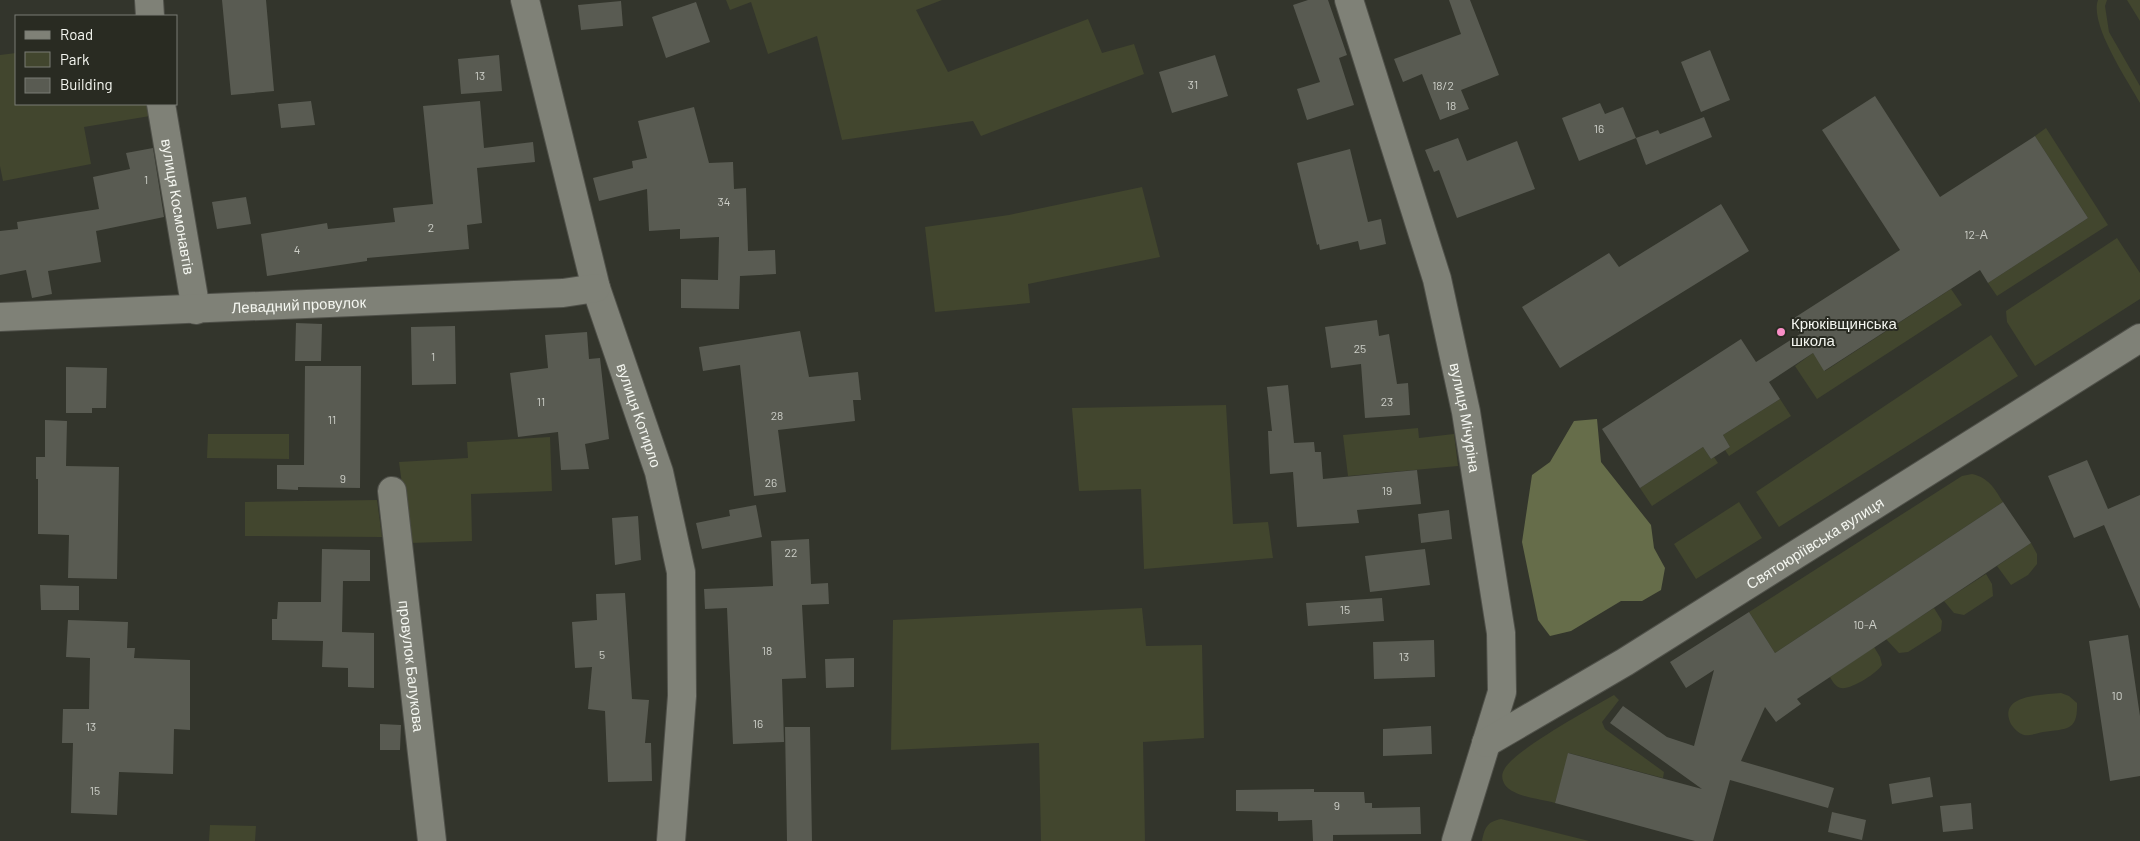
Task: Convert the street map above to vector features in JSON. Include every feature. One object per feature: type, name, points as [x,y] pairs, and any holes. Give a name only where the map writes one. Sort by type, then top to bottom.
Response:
[{"type":"street","points":[[149,0],[150,15]]},
{"type":"street","name":"вулиця Котирло","points":[[525,0],[596,288],[659,472],[680,572],[682,696],[670,841]]},
{"type":"street","name":"вулиця Мічуріна","points":[[1349,0],[1437,279],[1466,412],[1501,634],[1502,692],[1456,841]]},
{"type":"street","name":"вулиця Космонавтів","points":[[161,105],[196,310]]},
{"type":"street","name":"Левадний провулок","points":[[0,316],[196,310],[563,293],[596,288]]},
{"type":"street","name":"Святоюріївська вулиця","points":[[1486,743],[1625,662],[2140,338]]},
{"type":"street","name":"провулок Балукова","points":[[392,491],[432,841]]},
{"type":"green space","points":[[726,0],[942,0],[916,10],[948,72],[1088,19],[1102,53],[1134,44],[1144,74],[981,136],[973,121],[842,140],[817,36],[768,54],[751,2],[730,10]]},
{"type":"green space","points":[[2098,0],[2107,0],[2105,6],[2109,32],[2140,86],[2140,103],[2104,37],[2099,23]]},
{"type":"green space","points":[[2127,0],[2140,0],[2140,21]]},
{"type":"green space","points":[[15,53],[15,105],[154,105],[156,115],[84,127],[91,164],[3,181],[0,166],[0,55]]},
{"type":"green space","points":[[2046,128],[2108,225],[1997,296],[1988,283],[2088,218],[2035,136]]},
{"type":"green space","points":[[1142,187],[1160,257],[1028,284],[1030,303],[935,312],[925,227],[1009,215]]},
{"type":"green space","points":[[2117,238],[2140,273],[2140,299],[2035,366],[2007,322],[2006,311]]},
{"type":"green space","points":[[1951,289],[1962,305],[1817,399],[1795,366],[1813,353],[1825,371]]},
{"type":"green space","points":[[1991,335],[2018,376],[1779,527],[1756,492]]},
{"type":"green space","points":[[1780,399],[1791,416],[1729,456],[1725,450],[1730,447],[1723,435]]},
{"type":"green space","points":[[1226,405],[1233,524],[1268,522],[1273,558],[1144,569],[1141,489],[1079,491],[1072,408]]},
{"type":"green space","points":[[1597,419],[1601,462],[1651,525],[1654,548],[1665,568],[1661,590],[1642,601],[1621,601],[1571,631],[1550,636],[1538,620],[1522,542],[1532,475],[1550,462],[1574,421]]},
{"type":"green space","points":[[1418,428],[1419,438],[1454,434],[1458,466],[1348,476],[1343,435]]},
{"type":"green space","points":[[208,434],[289,434],[289,459],[207,458]]},
{"type":"green space","points":[[550,437],[552,491],[471,494],[472,541],[410,543],[399,462],[468,458],[467,442]]},
{"type":"green space","points":[[1703,447],[1711,459],[1714,457],[1718,463],[1652,506],[1640,488]]},
{"type":"green space","points":[[1972,474],[1987,481],[2003,502],[1775,653],[1749,612],[1962,476]]},
{"type":"green space","points":[[377,500],[382,537],[245,536],[245,502]]},
{"type":"green space","points":[[1739,502],[1762,538],[1696,579],[1674,544]]},
{"type":"green space","points":[[2031,543],[2037,554],[2037,564],[2028,575],[2011,585],[1997,566]]},
{"type":"green space","points":[[1986,574],[1992,584],[1993,596],[1964,615],[1954,613],[1944,601]]},
{"type":"green space","points":[[1142,608],[1146,646],[1202,645],[1204,738],[1143,742],[1145,841],[1041,841],[1039,743],[891,750],[893,620]]},
{"type":"green space","points":[[1934,608],[1942,621],[1941,631],[1908,652],[1899,653],[1886,639]]},
{"type":"green space","points":[[1874,647],[1882,665],[1879,668],[1851,686],[1841,688],[1834,684],[1830,677]]},
{"type":"green space","points":[[2061,693],[2069,696],[2077,703],[2075,719],[2069,727],[2026,735],[2018,732],[2011,724],[2008,713],[2011,706],[2017,701],[2034,696]]},
{"type":"green space","points":[[1614,695],[1619,700],[1602,722],[1605,729],[1664,772],[1663,778],[1569,753],[1555,803],[1521,795],[1505,785],[1502,778],[1503,772],[1521,752],[1554,730]]},
{"type":"green space","points":[[1501,819],[1589,841],[1482,841],[1487,826]]},
{"type":"green space","points":[[210,825],[256,826],[255,841],[209,841]]},
{"type":"building","points":[[222,0],[266,0],[274,91],[231,95]]},
{"type":"building","points":[[1308,0],[1328,0],[1347,55],[1339,58],[1354,105],[1307,120],[1297,89],[1320,82],[1293,5]]},
{"type":"building","points":[[1449,0],[1470,0],[1499,75],[1461,90],[1469,109],[1440,120],[1422,74],[1403,82],[1394,59],[1461,34]]},
{"type":"building","points":[[621,1],[623,26],[581,30],[578,5]]},
{"type":"building","points":[[696,2],[710,42],[666,58],[652,17]]},
{"type":"building","points":[[1710,50],[1730,100],[1701,112],[1681,62]]},
{"type":"building","points":[[499,55],[502,91],[461,94],[458,59]]},
{"type":"building","points":[[1215,55],[1228,96],[1172,113],[1159,72]]},
{"type":"building","points":[[1875,96],[1940,197],[2035,136],[2088,218],[1988,283],[1980,270],[1824,371],[1813,353],[1769,382],[1780,399],[1723,435],[1730,447],[1711,459],[1703,447],[1640,488],[1602,429],[1741,339],[1756,362],[1800,334],[1791,320],[1900,250],[1822,130]]},
{"type":"building","points":[[311,101],[315,125],[281,128],[278,104]]},
{"type":"building","points":[[480,101],[484,148],[533,142],[535,162],[477,168],[482,223],[467,225],[469,249],[367,258],[367,261],[267,276],[261,234],[327,223],[328,229],[395,222],[393,208],[433,204],[423,106]]},
{"type":"building","points":[[1600,103],[1605,114],[1623,107],[1636,138],[1579,161],[1562,118]]},
{"type":"building","points":[[694,107],[709,163],[733,162],[734,189],[746,188],[748,251],[775,250],[776,274],[740,276],[739,309],[681,308],[681,279],[718,280],[719,237],[680,239],[680,229],[649,231],[647,189],[599,201],[593,178],[633,168],[632,161],[647,158],[638,121]]},
{"type":"building","points":[[1704,117],[1712,137],[1646,165],[1636,138],[1658,130],[1660,134]]},
{"type":"building","points":[[1458,138],[1467,161],[1517,141],[1535,189],[1457,218],[1439,170],[1434,172],[1425,150]]},
{"type":"building","points":[[153,148],[164,217],[96,231],[101,262],[48,271],[52,294],[32,298],[26,270],[0,275],[0,231],[18,229],[17,222],[99,209],[93,177],[130,169],[126,153]]},
{"type":"building","points":[[1350,149],[1368,222],[1381,219],[1386,244],[1360,250],[1358,241],[1320,250],[1319,244],[1317,245],[1297,163]]},
{"type":"building","points":[[246,197],[251,224],[217,229],[212,202]]},
{"type":"building","points":[[1721,204],[1749,251],[1560,368],[1522,307],[1609,253],[1619,267]]},
{"type":"building","points":[[1377,320],[1379,336],[1389,334],[1397,384],[1408,383],[1410,415],[1365,418],[1361,364],[1331,368],[1325,327]]},
{"type":"building","points":[[296,323],[322,324],[321,361],[295,361]]},
{"type":"building","points":[[455,326],[456,384],[412,385],[411,327]]},
{"type":"building","points":[[800,331],[809,377],[858,372],[861,400],[853,400],[855,421],[778,430],[786,492],[754,496],[740,365],[703,371],[699,347]]},
{"type":"building","points":[[587,332],[589,359],[600,358],[609,439],[585,444],[589,469],[561,470],[558,432],[518,437],[510,373],[548,368],[545,335]]},
{"type":"building","points":[[305,366],[361,366],[360,488],[298,487],[298,490],[277,489],[277,465],[304,465]]},
{"type":"building","points":[[66,367],[107,368],[106,408],[92,408],[92,413],[66,413]]},
{"type":"building","points":[[1288,385],[1294,443],[1314,442],[1315,452],[1321,452],[1323,479],[1417,470],[1421,504],[1357,510],[1359,523],[1297,527],[1293,472],[1270,474],[1268,431],[1272,431],[1267,387]]},
{"type":"building","points":[[45,420],[67,421],[66,466],[119,467],[117,579],[68,578],[69,535],[38,534],[36,457],[45,457]]},
{"type":"building","points":[[2087,460],[2108,509],[2140,495],[2140,609],[2104,525],[2074,538],[2048,476]]},
{"type":"building","points":[[2003,502],[2031,543],[1797,699],[1801,704],[1776,722],[1765,707],[1741,761],[1834,788],[1828,808],[1730,780],[1713,841],[1695,841],[1555,803],[1568,753],[1702,789],[1610,723],[1623,706],[1667,737],[1694,746],[1714,670],[1686,688],[1670,662],[1749,612],[1775,653]]},
{"type":"building","points":[[756,505],[762,537],[702,549],[696,523],[730,516],[729,510]]},
{"type":"building","points":[[1449,510],[1452,539],[1421,543],[1418,514]]},
{"type":"building","points":[[638,516],[641,560],[615,565],[612,518]]},
{"type":"building","points":[[809,539],[811,584],[828,583],[829,604],[802,605],[806,678],[782,679],[784,742],[733,744],[727,608],[705,609],[704,589],[773,586],[771,541]]},
{"type":"building","points":[[322,549],[370,550],[370,581],[343,581],[342,632],[374,633],[374,688],[348,687],[348,668],[322,667],[323,641],[272,640],[272,619],[277,619],[278,602],[321,602]]},
{"type":"building","points":[[1425,549],[1430,585],[1370,592],[1365,556]]},
{"type":"building","points":[[40,585],[79,586],[79,610],[41,610]]},
{"type":"building","points":[[625,593],[632,699],[649,700],[645,743],[651,743],[652,781],[608,782],[605,711],[588,709],[592,667],[575,668],[572,622],[597,620],[596,594]]},
{"type":"building","points":[[1382,598],[1384,621],[1308,626],[1306,603]]},
{"type":"building","points":[[68,620],[128,622],[127,648],[135,648],[134,658],[190,660],[190,730],[174,729],[173,774],[119,772],[117,815],[71,813],[73,743],[62,743],[63,709],[89,709],[90,658],[66,657]]},
{"type":"building","points":[[2128,635],[2140,716],[2140,776],[2110,781],[2089,641]]},
{"type":"building","points":[[1434,640],[1435,677],[1374,679],[1373,642]]},
{"type":"building","points":[[854,658],[854,687],[826,688],[825,659]]},
{"type":"building","points":[[380,724],[401,725],[400,750],[380,750]]},
{"type":"building","points":[[1431,726],[1432,754],[1383,756],[1383,729]]},
{"type":"building","points":[[785,727],[810,727],[812,841],[787,841]]},
{"type":"building","points":[[1930,777],[1933,797],[1892,804],[1889,784]]},
{"type":"building","points":[[1314,789],[1314,792],[1364,792],[1365,803],[1372,803],[1372,808],[1420,807],[1421,834],[1333,835],[1333,841],[1313,841],[1312,820],[1278,821],[1278,812],[1236,811],[1236,790]]},
{"type":"building","points":[[1971,803],[1973,829],[1943,832],[1940,806]]},
{"type":"building","points":[[1832,812],[1866,820],[1862,840],[1828,832]]},
{"type":"place","name":"Крюківщинська школа","points":[[1781,332]]}]
